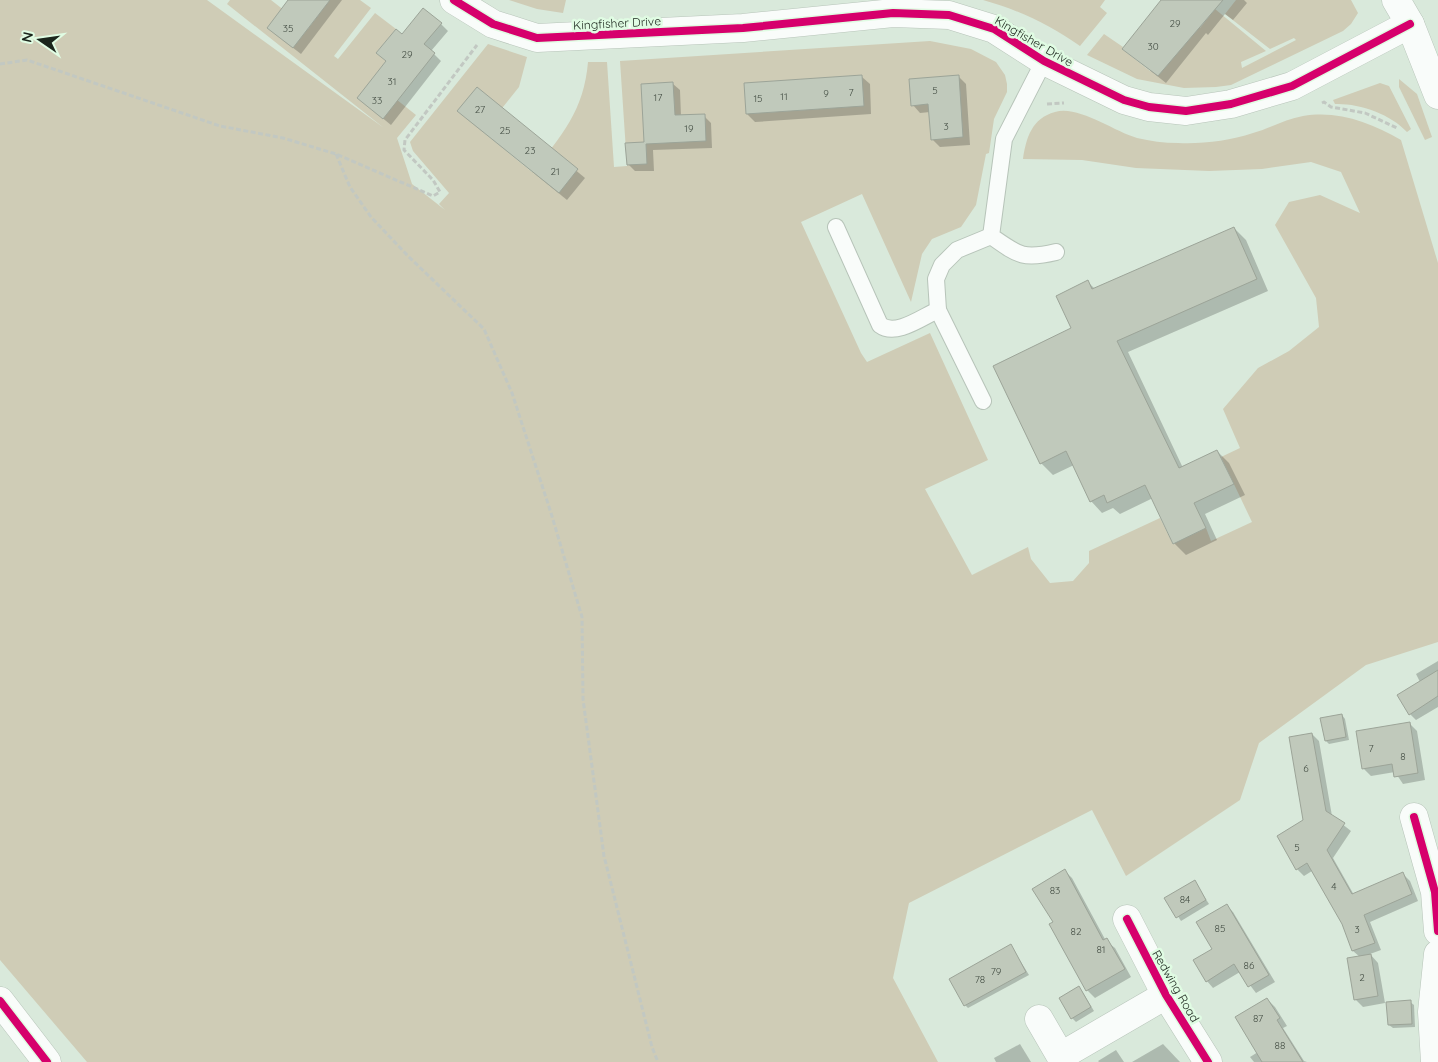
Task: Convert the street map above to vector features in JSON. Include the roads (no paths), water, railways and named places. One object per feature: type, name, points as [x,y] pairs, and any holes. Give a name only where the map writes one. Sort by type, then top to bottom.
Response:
[{"type":"street","name":"Kingfisher Drive","points":[[454,0],[493,24],[537,38],[743,28],[893,12],[949,15],[994,29],[1044,61],[1124,100],[1149,107],[1186,111],[1231,104],[1292,86],[1410,24]]},
{"type":"street","points":[[1396,0],[1410,24],[1438,95]]},
{"type":"street","points":[[1414,817],[1436,892],[1438,931]]},
{"type":"street","name":"Redwing Road","points":[[1127,919],[1166,995],[1208,1062]]},
{"type":"street","points":[[1435,1062],[1432,1012],[1438,954]]},
{"type":"street","name":"Redwing Road","points":[[1039,1019],[1063,1059],[1166,995]]},
{"type":"street","points":[[0,1001],[47,1062]]},
{"type":"lane","points":[[991,236],[1004,139],[1044,61]]},
{"type":"lane","points":[[836,228],[880,325],[887,330],[895,329],[938,310]]},
{"type":"lane","points":[[991,236],[1018,254],[1040,256],[1056,252]]},
{"type":"lane","points":[[984,401],[938,310],[936,278],[942,265],[957,250],[991,236]]}]
